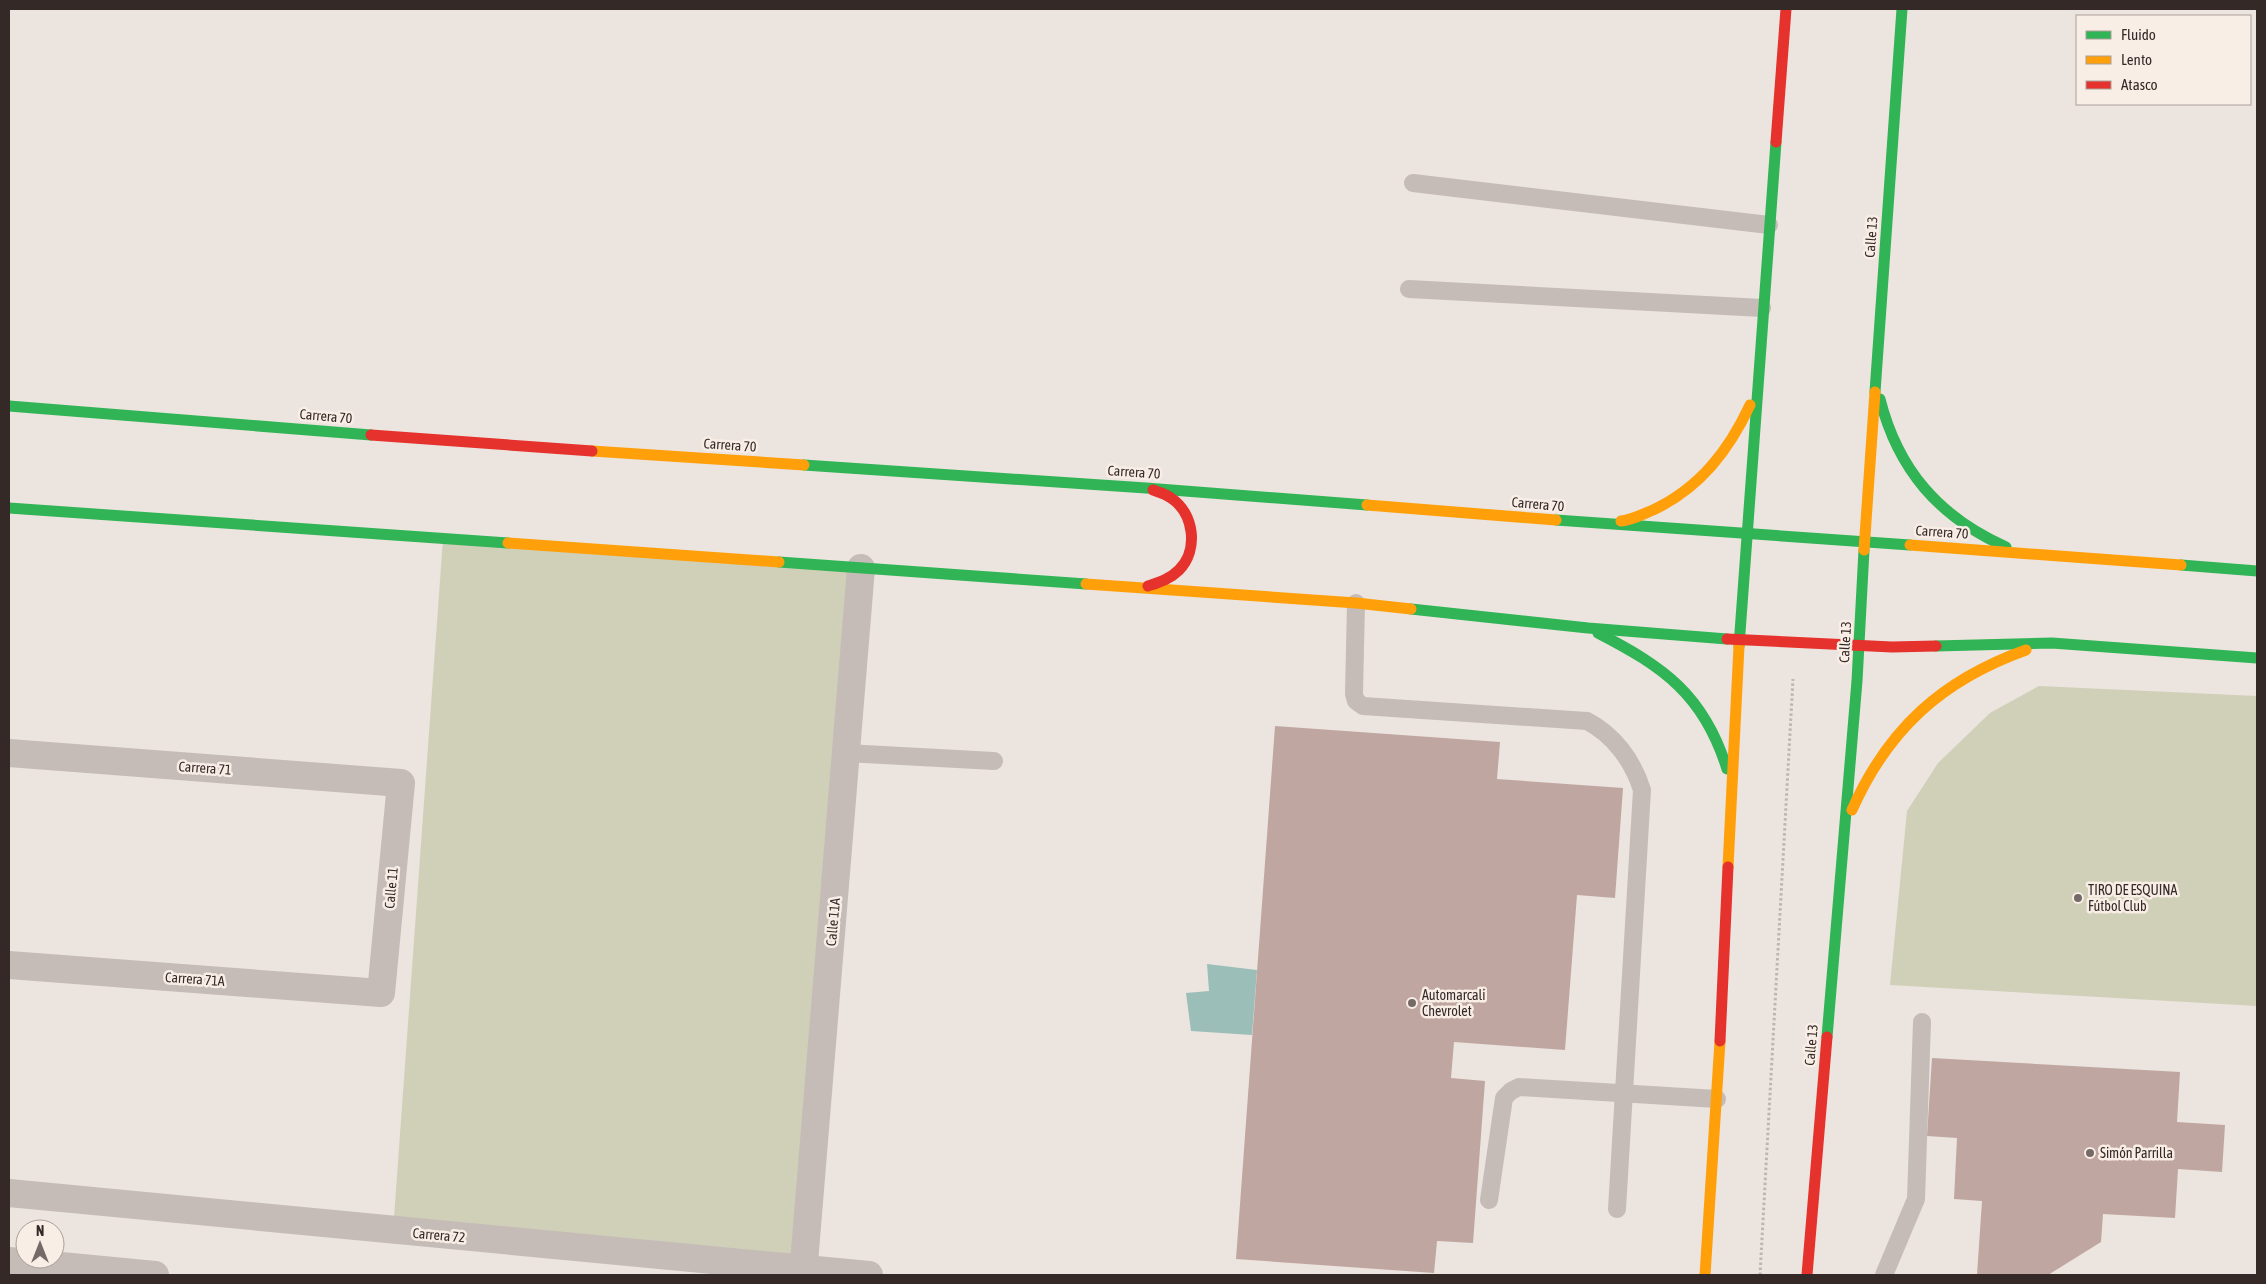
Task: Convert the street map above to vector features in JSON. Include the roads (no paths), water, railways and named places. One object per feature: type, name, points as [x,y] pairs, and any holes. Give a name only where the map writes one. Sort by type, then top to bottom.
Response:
[{"type":"street","points":[[1705,1275],[1717,1099],[1739,640],[1758,360],[1786,9]]},
{"type":"street","name":"Calle 13","points":[[1807,1275],[1860,646],[1864,542],[1902,9]]},
{"type":"street","points":[[1587,523],[1626,521],[1663,506],[1697,483],[1721,458],[1740,428],[1754,395],[1758,360]]},
{"type":"street","points":[[1876,372],[1881,403],[1890,433],[1904,460],[1922,486],[1944,509],[1969,528],[1997,543],[2026,554]]},
{"type":"street","name":"Carrera 70","points":[[9,406],[430,440],[1146,488],[1747,536],[1864,542],[2257,571]]},
{"type":"street","points":[[1141,587],[1160,584],[1177,574],[1188,558],[1193,540],[1190,521],[1180,504],[1164,493],[1146,488]]},
{"type":"street","points":[[9,508],[1356,603],[1588,628],[1739,640],[1860,646],[2052,643],[2257,658]]},
{"type":"street","name":"Calle 11A","points":[[803,1272],[861,568]]},
{"type":"street","points":[[1588,628],[1641,656],[1665,672],[1686,692],[1716,736],[1732,786]]},
{"type":"street","points":[[1843,832],[1856,798],[1874,766],[1895,737],[1920,710],[1950,687],[1981,668],[2016,653],[2052,643]]},
{"type":"street","name":"Carrera 71","points":[[9,753],[402,783]]},
{"type":"street","name":"Calle 11","points":[[381,993],[402,783]]},
{"type":"street","name":"Carrera 71A","points":[[9,965],[381,993]]},
{"type":"street","name":"Carrera 72","points":[[9,1193],[803,1272],[869,1275]]},
{"type":"street","points":[[1693,1275],[1699,1265],[1707,1234]]},
{"type":"street","points":[[9,1261],[155,1275]]},
{"type":"lane","points":[[1413,183],[1769,225]]},
{"type":"lane","points":[[1410,289],[1762,308]]},
{"type":"lane","points":[[1356,603],[1354,694],[1356,701],[1363,706],[1587,721],[1613,738],[1638,776],[1642,790],[1617,1209]]},
{"type":"lane","points":[[846,753],[994,761]]},
{"type":"lane","points":[[1884,1275],[1916,1199],[1922,1022]]},
{"type":"lane","points":[[1489,1200],[1504,1098],[1519,1086],[1717,1099]]},
{"type":"water","points":[[1207,964],[1257,970],[1252,1035],[1191,1031],[1186,993],[1209,991]]},
{"type":"place","name":"TIRO DE ESQUINA Fútbol Club","points":[[2078,898]]},
{"type":"place","name":"Automarcali Chevrolet","points":[[1412,1003]]},
{"type":"place","name":"Simón Parrilla","points":[[2090,1153]]}]
